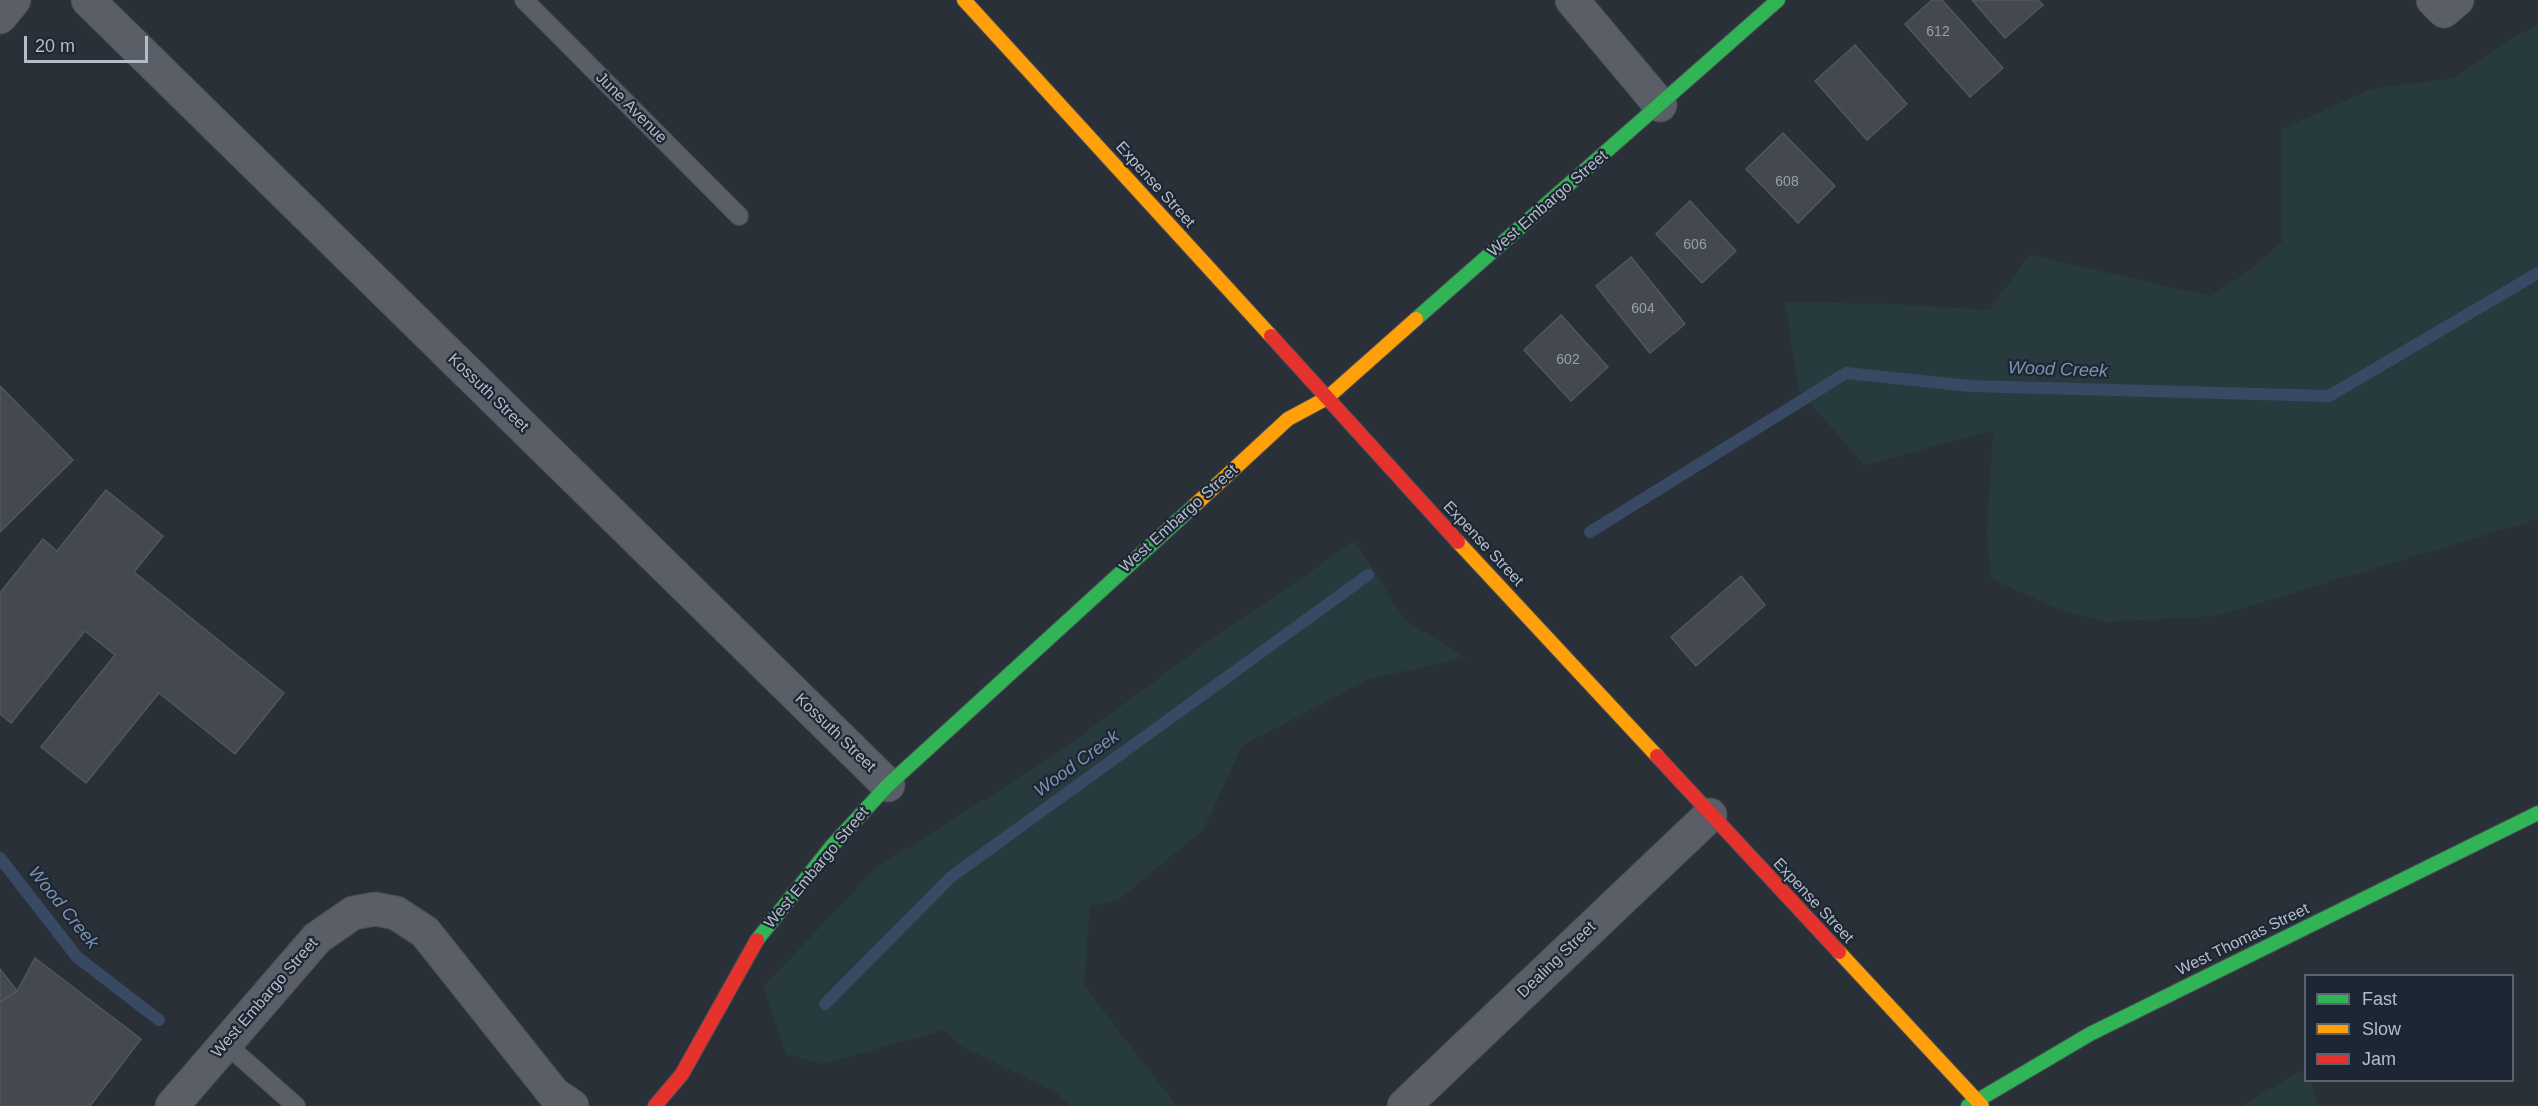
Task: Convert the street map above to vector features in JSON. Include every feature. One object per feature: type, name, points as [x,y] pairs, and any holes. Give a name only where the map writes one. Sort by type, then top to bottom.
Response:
[{"type":"street","points":[[0,17],[14,0]]},
{"type":"street","name":"Kossuth Street","points":[[88,0],[888,785]]},
{"type":"street","name":"Expense Street","points":[[964,0],[1975,1104]]},
{"type":"street","points":[[1572,0],[1660,105]]},
{"type":"street","name":"West Embargo Street","points":[[655,1106],[661,1102],[682,1074],[757,941],[831,847],[888,785],[1288,419],[1327,398],[1778,0]]},
{"type":"street","points":[[2433,0],[2444,11],[2457,0]]},
{"type":"street","name":"West Thomas Street","points":[[1975,1104],[2090,1034],[2538,813]]},
{"type":"street","name":"Dealing Street","points":[[1404,1106],[1710,814]]},
{"type":"street","name":"West Embargo Street","points":[[172,1106],[317,938],[353,913],[375,909],[396,913],[425,932],[554,1094],[572,1106]]},
{"type":"lane","name":"June Avenue","points":[[524,0],[739,216]]},
{"type":"lane","points":[[226,1044],[296,1106]]},
{"type":"green space","points":[[2538,24],[2538,519],[2217,616],[2105,622],[2056,608],[1991,579],[1987,531],[1993,431],[1864,465],[1799,390],[1785,302],[1893,304],[1989,310],[2030,255],[2211,296],[2246,273],[2282,242],[2281,130],[2371,89],[2455,78],[2499,46]]},
{"type":"green space","points":[[1355,541],[1404,619],[1465,658],[1369,679],[1242,746],[1203,830],[1118,900],[1090,906],[1084,986],[1177,1106],[1070,1106],[1057,1093],[959,1045],[944,1030],[822,1064],[786,1054],[763,987],[876,868],[1058,753],[1195,651]]},
{"type":"green space","points":[[2304,1070],[2304,1082],[2311,1082],[2318,1105],[2333,1106],[2245,1106],[2244,1104]]},
{"type":"building","points":[[1932,0],[1942,0],[2003,68],[1970,97],[1905,24]]},
{"type":"building","points":[[1972,0],[2038,0],[2043,5],[2005,38]]},
{"type":"building","points":[[1855,45],[1907,104],[1867,140],[1815,81]]},
{"type":"building","points":[[1783,133],[1835,186],[1798,223],[1746,169]]},
{"type":"building","points":[[1690,201],[1736,251],[1702,283],[1656,234]]},
{"type":"building","points":[[1631,257],[1685,324],[1650,353],[1596,286]]},
{"type":"building","points":[[1561,315],[1608,367],[1571,401],[1524,350]]},
{"type":"building","points":[[0,386],[73,460],[0,532]]},
{"type":"building","points":[[106,490],[163,536],[134,572],[284,693],[235,754],[159,693],[86,783],[41,747],[115,655],[85,631],[11,723],[0,714],[0,593],[43,539],[57,551]]},
{"type":"building","points":[[1741,576],[1765,605],[1696,666],[1671,637]]},
{"type":"building","points":[[35,958],[141,1039],[90,1106],[0,1106],[0,1002],[17,991]]},
{"type":"building","points":[[0,969],[17,991],[0,1002]]},
{"type":"waterway","name":"Wood Creek","points":[[1590,532],[1846,373],[1970,386],[2329,396],[2538,273]]},
{"type":"waterway","name":"Wood Creek","points":[[825,1004],[951,877],[1368,575]]},
{"type":"waterway","name":"Wood Creek","points":[[0,858],[77,957],[159,1020]]},
{"type":"traffic: fast","points":[[1416,319],[1778,0]]},
{"type":"traffic: fast","points":[[757,940],[831,847],[888,785],[1196,504]]},
{"type":"traffic: fast","points":[[1968,1106],[2090,1034],[2538,813]]},
{"type":"traffic: slow","points":[[964,0],[1271,336]]},
{"type":"traffic: slow","points":[[1196,504],[1288,419],[1327,398],[1416,319]]},
{"type":"traffic: slow","points":[[1458,542],[1657,756]]},
{"type":"traffic: slow","points":[[1839,952],[1982,1106]]},
{"type":"traffic: jam","points":[[1271,336],[1458,542]]},
{"type":"traffic: jam","points":[[1657,756],[1839,952]]},
{"type":"traffic: jam","points":[[655,1106],[682,1074],[757,940]]}]
